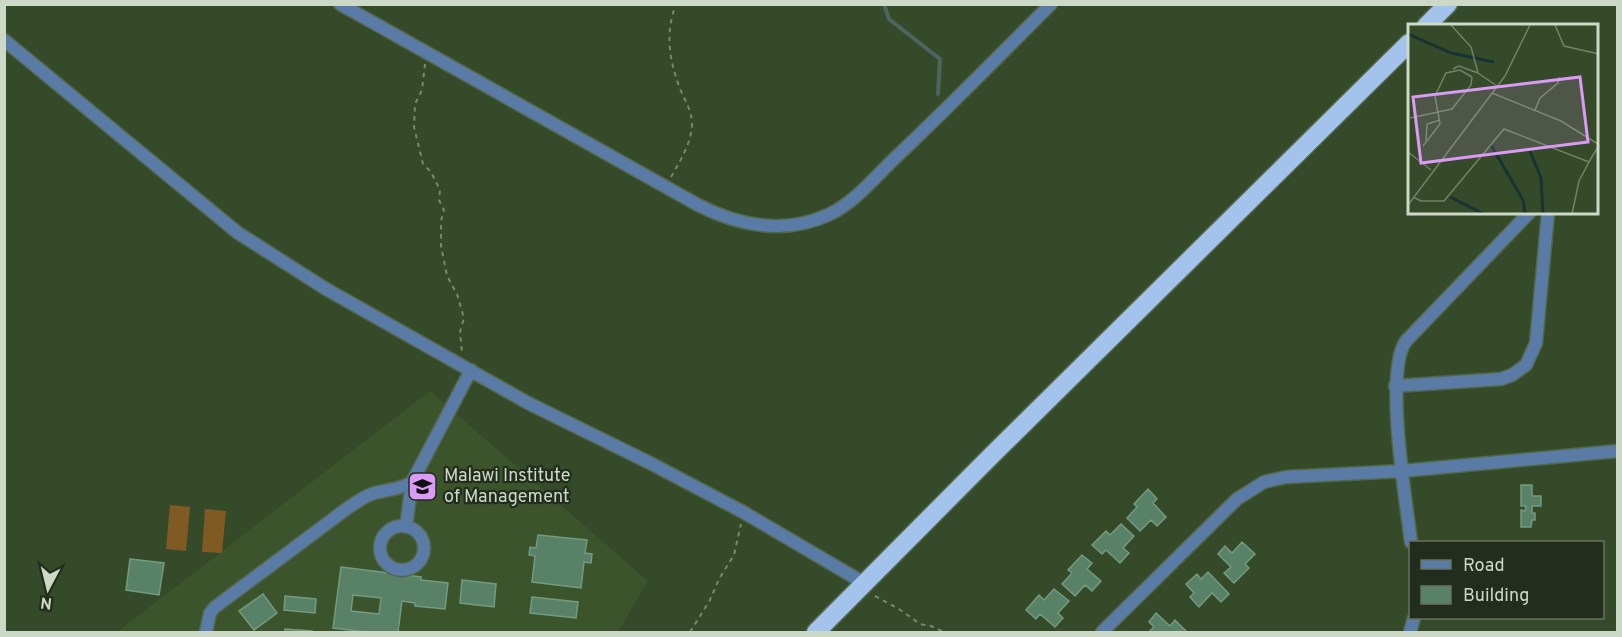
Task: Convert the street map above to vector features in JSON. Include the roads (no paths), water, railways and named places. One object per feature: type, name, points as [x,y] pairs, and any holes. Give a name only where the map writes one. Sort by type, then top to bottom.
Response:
[{"type":"highway","points":[[1428,24],[1448,4]]},
{"type":"highway","points":[[816,633],[1408,44]]},
{"type":"street","points":[[340,4],[474,81],[716,214],[753,225],[793,225],[830,214],[847,204],[921,134],[1051,4]]},
{"type":"street","points":[[4,40],[238,233],[326,289],[528,403],[743,512],[861,586]]},
{"type":"street","points":[[1410,541],[1395,386],[1400,352],[1406,341],[1528,214]]},
{"type":"street","points":[[1395,386],[1501,379],[1512,375],[1526,365],[1536,343],[1548,214]]},
{"type":"street","points":[[406,527],[412,482],[471,370]]},
{"type":"street","points":[[1102,633],[1237,499],[1264,482],[1286,477],[1402,471],[1617,451]]},
{"type":"street","points":[[206,633],[207,620],[215,607],[365,496],[402,488],[412,482]]},
{"type":"waterway","points":[[884,4],[889,19],[940,59],[938,94]]},
{"type":"place","name":"Malawi Institute of Management","points":[[423,486]]}]
